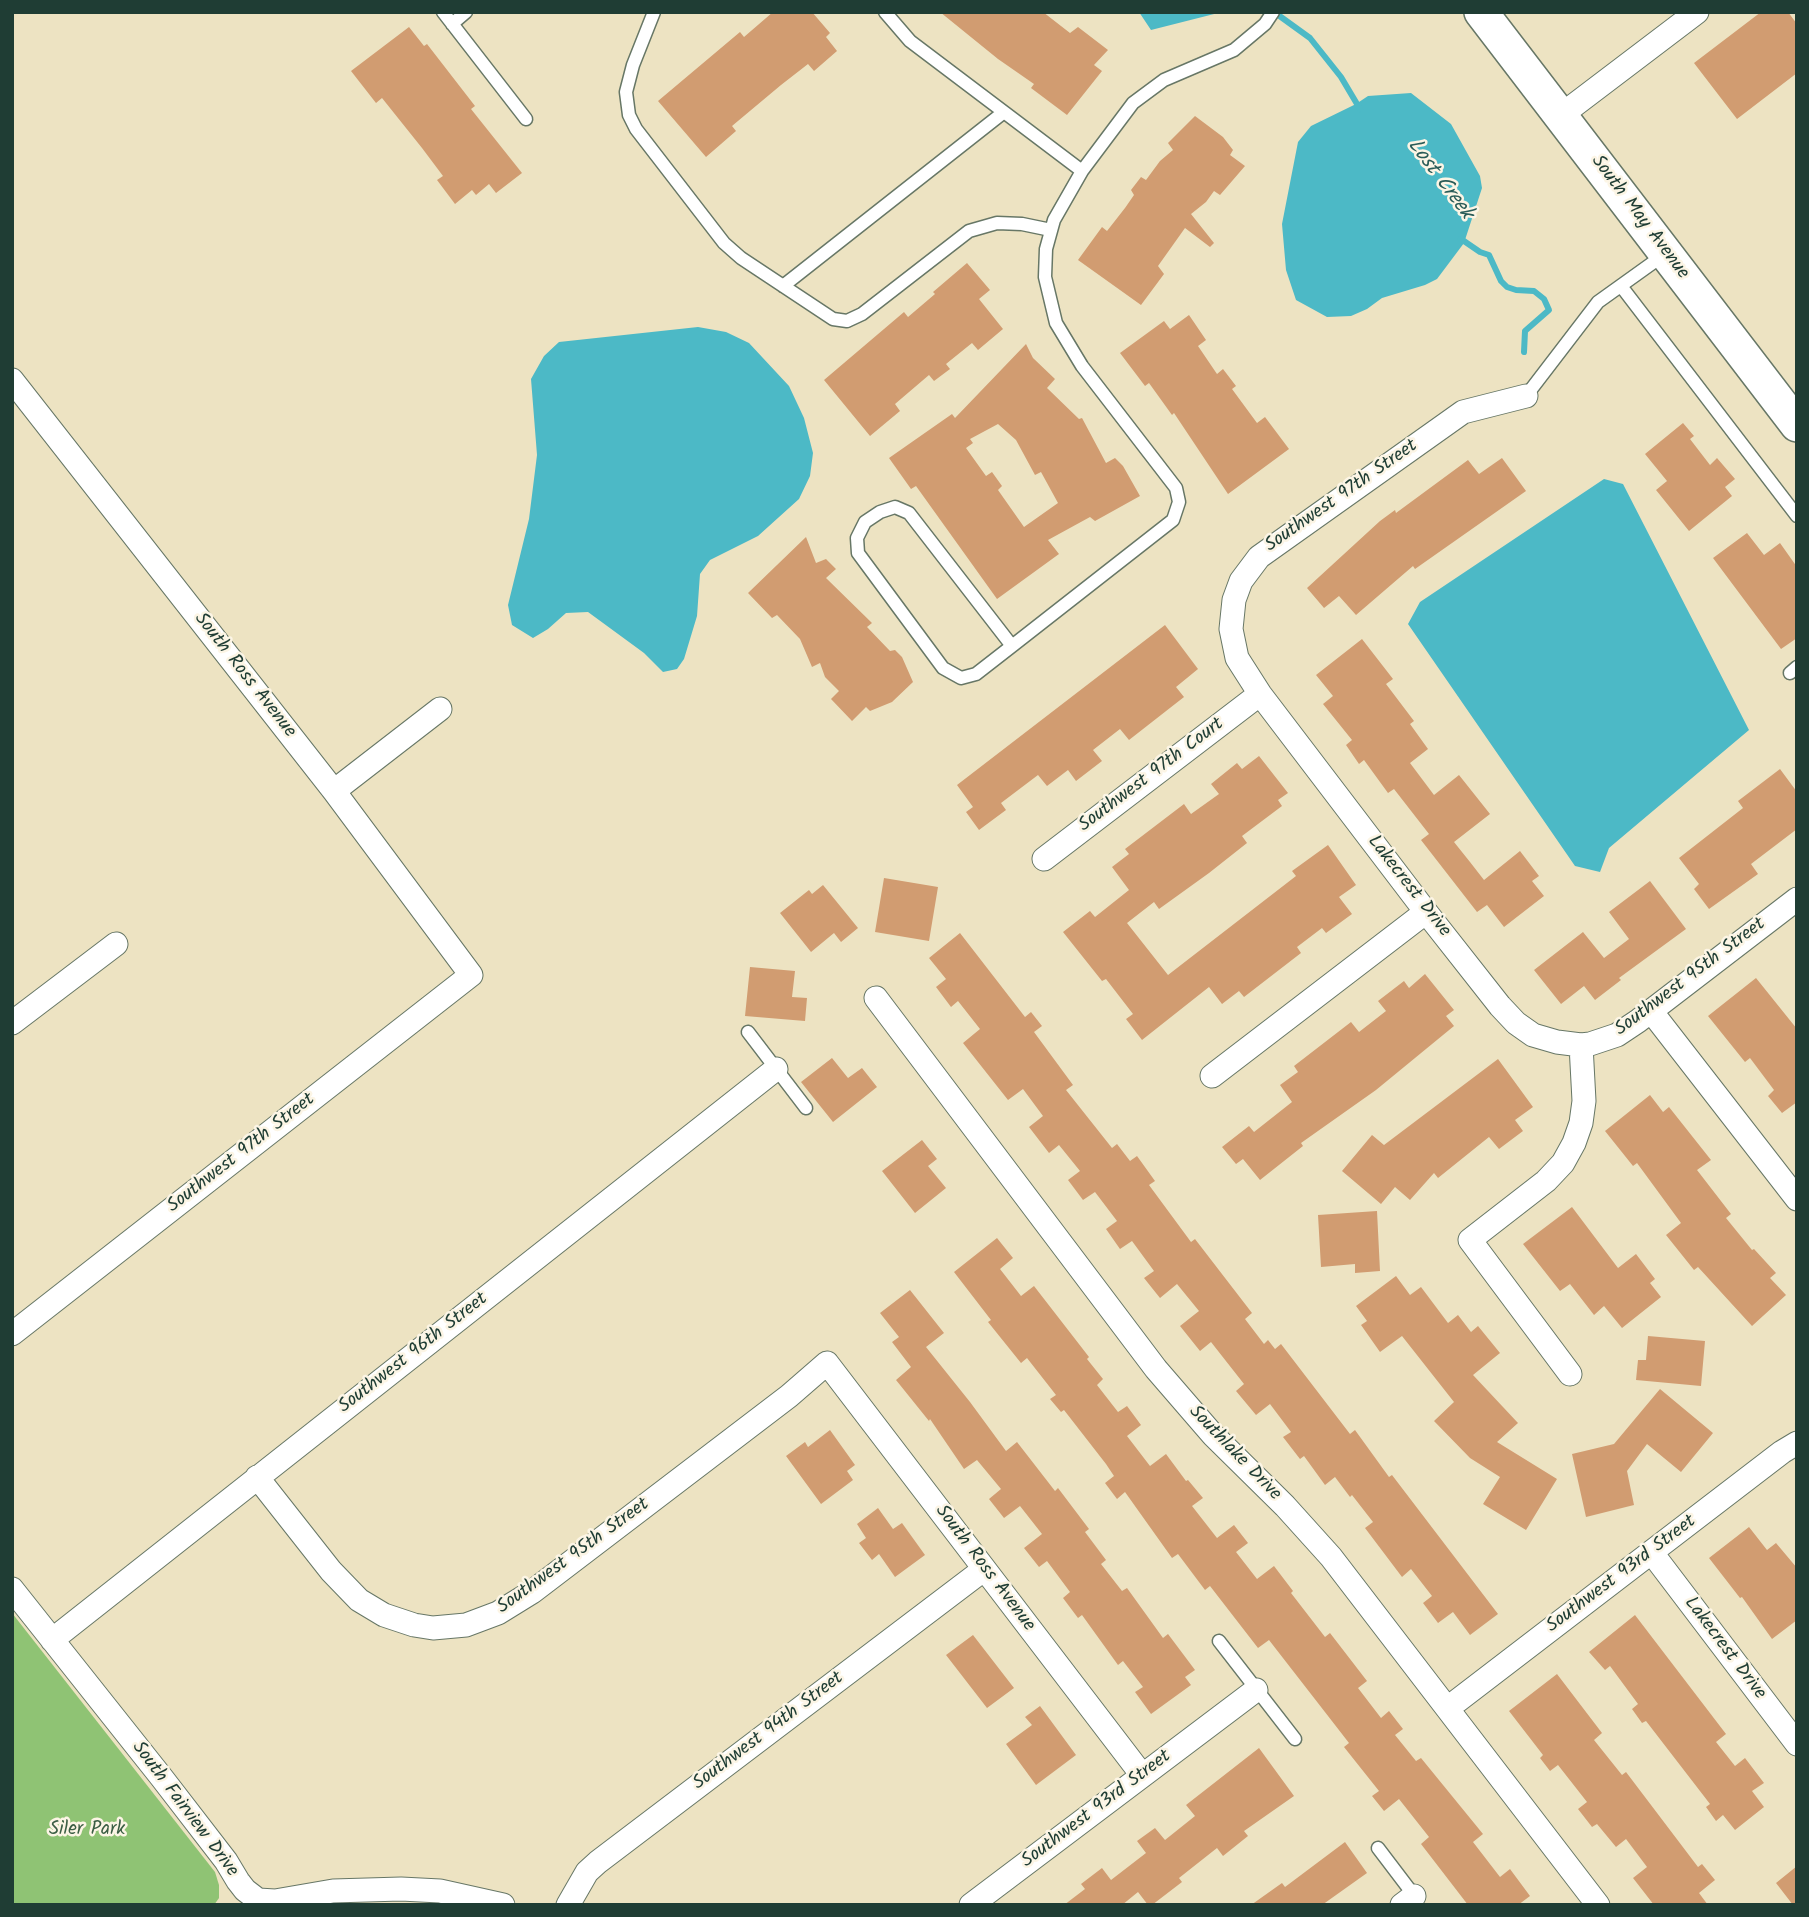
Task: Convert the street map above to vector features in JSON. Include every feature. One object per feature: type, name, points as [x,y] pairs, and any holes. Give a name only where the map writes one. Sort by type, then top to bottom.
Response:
[{"type":"main road","name":"South May Avenue","points":[[1480,12],[1797,425]]},
{"type":"street","points":[[1560,116],[1697,12]]},
{"type":"street","name":"South Ross Avenue","points":[[12,380],[334,791],[471,975]]},
{"type":"street","name":"Southwest 97th Street","points":[[1260,694],[1234,650],[1231,619],[1237,590],[1259,557],[1463,412],[1526,396]]},
{"type":"street","name":"Southwest 97th Court","points":[[1044,859],[1260,694]]},
{"type":"street","name":"Lakecrest Drive","points":[[1260,694],[1426,912],[1516,1023],[1533,1035],[1581,1045]]},
{"type":"street","points":[[334,791],[440,709]]},
{"type":"street","name":"Southwest 95th Street","points":[[1581,1045],[1608,1039],[1651,1011],[1797,899]]},
{"type":"street","points":[[1212,1076],[1426,912]]},
{"type":"street","points":[[12,1023],[116,944]]},
{"type":"street","name":"Southwest 97th Street","points":[[12,1334],[471,975]]},
{"type":"street","name":"Southlake Drive","points":[[876,998],[1156,1369],[1205,1426],[1331,1556],[1598,1905]]},
{"type":"street","points":[[1651,1011],[1797,1199]]},
{"type":"street","points":[[1570,1374],[1470,1240],[1546,1181],[1569,1153],[1581,1123],[1584,1101],[1581,1045]]},
{"type":"street","name":"Southwest 96th Street","points":[[52,1640],[776,1069]]},
{"type":"street","name":"South Ross Avenue","points":[[827,1363],[1142,1775]]},
{"type":"street","name":"Southwest 95th Street","points":[[257,1477],[331,1571],[359,1600],[384,1615],[414,1625],[432,1628],[466,1625],[498,1613],[531,1592],[789,1396],[827,1363]]},
{"type":"street","name":"Southwest 93rd Street","points":[[1448,1708],[1746,1479],[1797,1443]]},
{"type":"street","name":"Lakecrest Drive","points":[[1652,1553],[1797,1744]]},
{"type":"street","name":"Southwest 94th Street","points":[[568,1905],[587,1872],[598,1862],[983,1570]]},
{"type":"street","name":"South Fairview Drive","points":[[12,1589],[226,1861],[245,1900],[265,1902],[333,1891],[400,1897],[440,1891],[503,1905]]},
{"type":"street","name":"Southwest 93rd Street","points":[[971,1905],[1256,1690]]},
{"type":"lane","points":[[443,12],[526,119]]},
{"type":"lane","points":[[452,24],[467,12]]},
{"type":"lane","points":[[654,12],[633,65],[626,92],[629,115],[636,129],[724,243],[741,258],[833,319],[847,321],[862,314],[969,232],[997,223],[1022,224],[1051,230]]},
{"type":"lane","points":[[885,12],[910,41],[1082,171]]},
{"type":"lane","points":[[1012,646],[909,513],[895,507],[880,512],[865,522],[857,538],[858,553],[943,668],[961,678],[976,674],[1012,646],[1174,520],[1179,502],[1176,488],[1082,366],[1056,323],[1045,276],[1046,249],[1054,220],[1082,171],[1133,103],[1164,80],[1234,50],[1265,24],[1273,12]]},
{"type":"lane","points":[[783,286],[1004,112]]},
{"type":"lane","points":[[1526,396],[1598,302],[1666,254]]},
{"type":"lane","points":[[1621,285],[1797,516]]},
{"type":"lane","points":[[748,1032],[806,1108]]},
{"type":"lane","points":[[1220,1641],[1295,1739]]},
{"type":"lane","points":[[1378,1848],[1412,1902]]},
{"type":"green space","name":"Siler Park","points":[[12,1613],[215,1872],[219,1898],[214,1905],[12,1905]]},
{"type":"water","points":[[1139,12],[1222,12],[1151,30]]},
{"type":"water","points":[[1411,93],[1451,124],[1480,176],[1482,188],[1464,243],[1437,279],[1382,298],[1351,316],[1327,317],[1296,300],[1286,270],[1282,224],[1298,142],[1311,126],[1368,96]]},
{"type":"water","points":[[698,327],[726,332],[749,343],[789,386],[804,418],[813,453],[810,476],[799,499],[758,536],[710,560],[700,574],[697,616],[684,659],[677,669],[663,672],[644,653],[588,612],[566,613],[533,638],[512,625],[508,605],[529,519],[537,455],[531,379],[544,356],[559,342]]},
{"type":"water","points":[[1604,479],[1623,484],[1749,730],[1609,848],[1600,872],[1575,866],[1408,624],[1420,602]]},
{"type":"building","points":[[773,12],[812,12],[830,33],[826,37],[837,51],[814,71],[808,64],[781,85],[732,126],[736,131],[706,157],[658,101],[740,32],[744,37]]},
{"type":"building","points":[[940,12],[1043,12],[1070,33],[1078,27],[1108,50],[1094,65],[1102,71],[1067,115],[1031,88],[1034,84]]},
{"type":"building","points":[[1761,12],[1788,12],[1797,24],[1797,73],[1737,119],[1694,63]]},
{"type":"building","points":[[409,27],[424,46],[427,44],[475,106],[471,109],[522,173],[496,193],[489,184],[476,195],[472,190],[455,204],[437,180],[443,176],[422,148],[382,98],[376,103],[351,71]]},
{"type":"building","points":[[1195,116],[1223,137],[1233,150],[1230,155],[1245,166],[1220,195],[1214,191],[1206,202],[1191,214],[1214,243],[1210,247],[1185,228],[1158,266],[1164,274],[1141,305],[1078,260],[1102,227],[1107,231],[1125,208],[1134,195],[1131,190],[1141,177],[1146,180],[1160,161],[1173,150],[1168,143]]},
{"type":"building","points":[[967,263],[990,290],[979,299],[1003,329],[978,350],[972,343],[946,364],[950,369],[934,381],[929,375],[895,404],[900,411],[870,436],[824,380],[904,312],[908,317]]},
{"type":"building","points":[[1189,315],[1206,340],[1198,346],[1217,374],[1223,369],[1236,386],[1232,389],[1257,423],[1265,417],[1289,449],[1228,494],[1174,413],[1172,415],[1149,383],[1145,386],[1120,353],[1164,321],[1170,329]]},
{"type":"building","points":[[1026,344],[1033,358],[1055,379],[1047,388],[1079,419],[1082,418],[1106,463],[1115,458],[1123,466],[1140,496],[1095,521],[1090,517],[1048,540],[1059,554],[997,599],[916,486],[911,489],[889,458],[952,414],[955,418]],"holes":[[[998,424],[1016,440],[1035,475],[1041,472],[1058,503],[1024,527],[998,490],[1002,486],[992,472],[986,476],[966,448],[973,443],[970,439]]]},
{"type":"building","points":[[1683,423],[1694,436],[1690,439],[1710,465],[1717,458],[1735,479],[1725,487],[1732,496],[1689,531],[1656,490],[1667,481],[1645,454]]},
{"type":"building","points":[[1502,458],[1526,491],[1415,569],[1413,566],[1356,615],[1339,596],[1324,608],[1307,588],[1380,521],[1395,510],[1396,513],[1468,460],[1479,474]]},
{"type":"building","points":[[1747,533],[1764,555],[1780,543],[1797,567],[1797,638],[1781,649],[1713,558]]},
{"type":"building","points":[[806,537],[816,563],[826,559],[836,569],[826,578],[872,623],[867,627],[890,651],[895,650],[902,657],[913,682],[892,702],[870,711],[866,707],[852,721],[831,699],[839,691],[825,677],[820,663],[812,667],[800,639],[777,615],[772,618],[748,593]]},
{"type":"building","points":[[1165,625],[1198,669],[1176,687],[1184,697],[1129,740],[1120,729],[1093,750],[1102,761],[1076,781],[1068,770],[1047,786],[1038,775],[1001,803],[1006,810],[979,830],[966,812],[973,807],[957,785]]},
{"type":"building","points":[[1362,639],[1393,679],[1386,684],[1414,721],[1410,724],[1428,749],[1410,763],[1434,795],[1459,775],[1490,814],[1454,842],[1484,880],[1520,851],[1539,876],[1532,881],[1544,896],[1504,927],[1487,905],[1477,912],[1421,840],[1429,834],[1394,789],[1388,793],[1364,760],[1359,764],[1346,745],[1352,740],[1323,704],[1333,696],[1316,675]]},
{"type":"building","points":[[1259,756],[1288,793],[1278,800],[1282,806],[1242,836],[1247,843],[1209,873],[1159,909],[1154,902],[1127,923],[1168,975],[1296,876],[1292,871],[1328,845],[1356,885],[1339,897],[1352,914],[1326,933],[1322,928],[1297,947],[1301,953],[1244,997],[1239,991],[1222,1004],[1209,987],[1142,1040],[1126,1019],[1133,1014],[1106,979],[1102,981],[1063,932],[1090,911],[1095,917],[1129,890],[1112,867],[1129,854],[1125,849],[1184,804],[1191,814],[1219,794],[1211,784],[1237,763],[1242,769]]},
{"type":"building","points":[[1780,769],[1797,792],[1797,829],[1751,864],[1758,874],[1709,909],[1694,889],[1699,884],[1679,858],[1743,808],[1738,801]]},
{"type":"building","points":[[884,878],[938,887],[929,941],[875,932]]},
{"type":"building","points":[[1650,881],[1686,929],[1619,978],[1621,980],[1595,1000],[1584,986],[1561,1004],[1534,970],[1583,932],[1604,958],[1629,939],[1609,912]]},
{"type":"building","points":[[823,885],[858,928],[841,942],[834,933],[811,952],[780,913],[809,890],[812,894]]},
{"type":"building","points":[[960,933],[1025,1017],[1031,1012],[1042,1026],[1034,1032],[1073,1085],[1066,1090],[1112,1148],[1117,1144],[1130,1161],[1137,1156],[1155,1181],[1149,1185],[1191,1242],[1195,1239],[1252,1313],[1245,1319],[1264,1344],[1268,1340],[1275,1349],[1281,1344],[1350,1434],[1355,1430],[1389,1477],[1392,1475],[1498,1614],[1470,1635],[1453,1612],[1438,1623],[1423,1603],[1432,1596],[1411,1569],[1402,1577],[1365,1528],[1373,1522],[1352,1495],[1350,1497],[1335,1477],[1325,1485],[1304,1456],[1300,1459],[1283,1437],[1291,1432],[1270,1404],[1256,1415],[1236,1391],[1244,1384],[1211,1342],[1200,1351],[1180,1326],[1199,1311],[1177,1284],[1160,1298],[1144,1278],[1154,1271],[1132,1241],[1120,1249],[1106,1229],[1117,1221],[1095,1192],[1083,1200],[1068,1180],[1080,1171],[1059,1145],[1049,1153],[1029,1127],[1043,1116],[1023,1089],[1008,1100],[963,1043],[980,1029],[958,1001],[951,1007],[936,987],[946,979],[929,958]]},
{"type":"building","points":[[750,967],[795,971],[792,997],[807,998],[805,1021],[745,1016]]},
{"type":"building","points":[[1425,974],[1454,1010],[1446,1016],[1454,1026],[1376,1090],[1301,1143],[1303,1146],[1260,1180],[1243,1159],[1236,1164],[1222,1147],[1249,1126],[1254,1132],[1292,1102],[1280,1085],[1298,1072],[1294,1066],[1351,1022],[1359,1032],[1386,1011],[1378,1001],[1404,981],[1409,988]]},
{"type":"building","points":[[1756,978],[1797,1029],[1797,1102],[1782,1113],[1768,1096],[1774,1090],[1750,1058],[1745,1062],[1708,1016]]},
{"type":"building","points":[[832,1058],[848,1078],[862,1068],[877,1087],[833,1122],[801,1082]]},
{"type":"building","points":[[1498,1059],[1533,1107],[1515,1120],[1523,1131],[1499,1149],[1489,1137],[1438,1178],[1434,1173],[1410,1200],[1395,1187],[1381,1204],[1342,1171],[1372,1135],[1384,1145]]},
{"type":"building","points":[[1650,1095],[1663,1112],[1669,1107],[1711,1160],[1697,1170],[1731,1214],[1726,1218],[1752,1250],[1754,1249],[1776,1273],[1770,1278],[1786,1295],[1752,1326],[1698,1267],[1694,1270],[1666,1235],[1681,1223],[1637,1163],[1633,1166],[1605,1131]]},
{"type":"building","points":[[922,1140],[937,1159],[928,1166],[946,1188],[915,1213],[882,1171]]},
{"type":"building","points":[[1572,1207],[1618,1268],[1636,1254],[1655,1279],[1650,1283],[1661,1297],[1622,1328],[1604,1306],[1594,1315],[1570,1284],[1560,1291],[1523,1244]]},
{"type":"building","points":[[1377,1211],[1380,1271],[1355,1273],[1355,1264],[1321,1267],[1318,1215]]},
{"type":"building","points":[[997,1238],[1013,1258],[1000,1269],[1021,1296],[1034,1286],[1103,1379],[1097,1385],[1118,1412],[1127,1406],[1141,1425],[1127,1436],[1150,1466],[1166,1454],[1203,1498],[1192,1506],[1217,1538],[1234,1525],[1248,1543],[1236,1552],[1257,1579],[1274,1566],[1325,1637],[1330,1633],[1367,1681],[1358,1688],[1381,1718],[1389,1711],[1403,1729],[1395,1735],[1416,1761],[1421,1758],[1483,1834],[1473,1842],[1500,1877],[1510,1869],[1530,1896],[1518,1905],[1468,1905],[1421,1844],[1429,1837],[1399,1799],[1384,1811],[1372,1796],[1379,1791],[1344,1747],[1349,1743],[1269,1640],[1258,1648],[1210,1586],[1205,1590],[1178,1554],[1172,1558],[1125,1492],[1117,1499],[1105,1483],[1114,1476],[1106,1464],[1064,1410],[1061,1412],[1050,1399],[1056,1395],[1027,1358],[1021,1363],[988,1322],[991,1320],[954,1272]]},
{"type":"building","points":[[1396,1276],[1410,1295],[1421,1287],[1448,1323],[1458,1315],[1471,1332],[1478,1326],[1500,1353],[1473,1375],[1518,1423],[1497,1442],[1557,1479],[1526,1530],[1483,1504],[1500,1477],[1470,1458],[1434,1421],[1454,1402],[1402,1336],[1380,1352],[1361,1325],[1367,1321],[1356,1306]]},
{"type":"building","points":[[910,1290],[944,1333],[926,1347],[1006,1451],[1017,1442],[1055,1491],[1058,1488],[1089,1529],[1085,1532],[1106,1560],[1101,1564],[1122,1591],[1127,1588],[1163,1638],[1168,1634],[1195,1670],[1185,1677],[1191,1685],[1151,1714],[1135,1692],[1143,1687],[1123,1661],[1118,1665],[1082,1615],[1078,1618],[1063,1598],[1070,1592],[1047,1561],[1039,1567],[1024,1548],[1042,1534],[1020,1506],[1004,1518],[989,1499],[1001,1489],[977,1460],[964,1469],[930,1419],[929,1421],[896,1380],[911,1367],[892,1342],[899,1337],[880,1313]]},
{"type":"building","points":[[1648,1336],[1705,1341],[1701,1386],[1636,1380],[1638,1360],[1646,1360]]},
{"type":"building","points":[[1660,1389],[1713,1433],[1681,1472],[1647,1444],[1627,1471],[1634,1505],[1586,1517],[1572,1454],[1614,1444]]},
{"type":"building","points":[[830,1430],[855,1465],[847,1471],[853,1480],[821,1504],[786,1456],[805,1442],[808,1447]]},
{"type":"building","points":[[878,1508],[893,1529],[902,1523],[925,1555],[895,1577],[879,1554],[872,1560],[859,1543],[866,1538],[857,1524]]},
{"type":"building","points":[[1749,1527],[1767,1550],[1776,1543],[1797,1568],[1797,1620],[1772,1639],[1742,1597],[1740,1598],[1709,1558]]},
{"type":"building","points":[[1635,1615],[1726,1734],[1716,1742],[1735,1766],[1745,1758],[1764,1783],[1752,1791],[1764,1807],[1735,1830],[1723,1815],[1716,1821],[1706,1807],[1710,1804],[1646,1721],[1642,1723],[1632,1709],[1638,1704],[1610,1666],[1605,1670],[1589,1652]]},
{"type":"building","points":[[973,1635],[1014,1688],[987,1708],[946,1655]]},
{"type":"building","points":[[1557,1674],[1602,1733],[1594,1740],[1622,1775],[1626,1772],[1698,1867],[1702,1864],[1715,1880],[1699,1893],[1708,1905],[1654,1905],[1633,1878],[1647,1867],[1626,1839],[1616,1847],[1597,1824],[1592,1827],[1578,1809],[1587,1802],[1558,1765],[1550,1771],[1540,1758],[1543,1755],[1509,1711]]},
{"type":"building","points":[[1040,1706],[1076,1755],[1036,1785],[1006,1744],[1032,1725],[1025,1717]]},
{"type":"building","points":[[1259,1748],[1294,1796],[1244,1831],[1248,1836],[1223,1856],[1217,1848],[1179,1878],[1182,1882],[1152,1905],[1148,1905],[1138,1892],[1122,1905],[1064,1905],[1085,1889],[1081,1884],[1102,1868],[1111,1880],[1146,1853],[1137,1841],[1155,1828],[1165,1840],[1195,1816],[1186,1805]]},
{"type":"building","points":[[1345,1842],[1367,1873],[1322,1905],[1251,1905],[1282,1883],[1285,1887]]},
{"type":"building","points":[[1797,1866],[1797,1905],[1793,1905],[1776,1883]]},
{"type":"waterway","name":"Lost Creek","points":[[1274,12],[1310,38],[1341,77],[1360,109]]},
{"type":"waterway","name":"Lost Creek","points":[[1461,239],[1489,255],[1501,281],[1507,287],[1534,291],[1544,299],[1549,310],[1525,331],[1524,352]]}]
